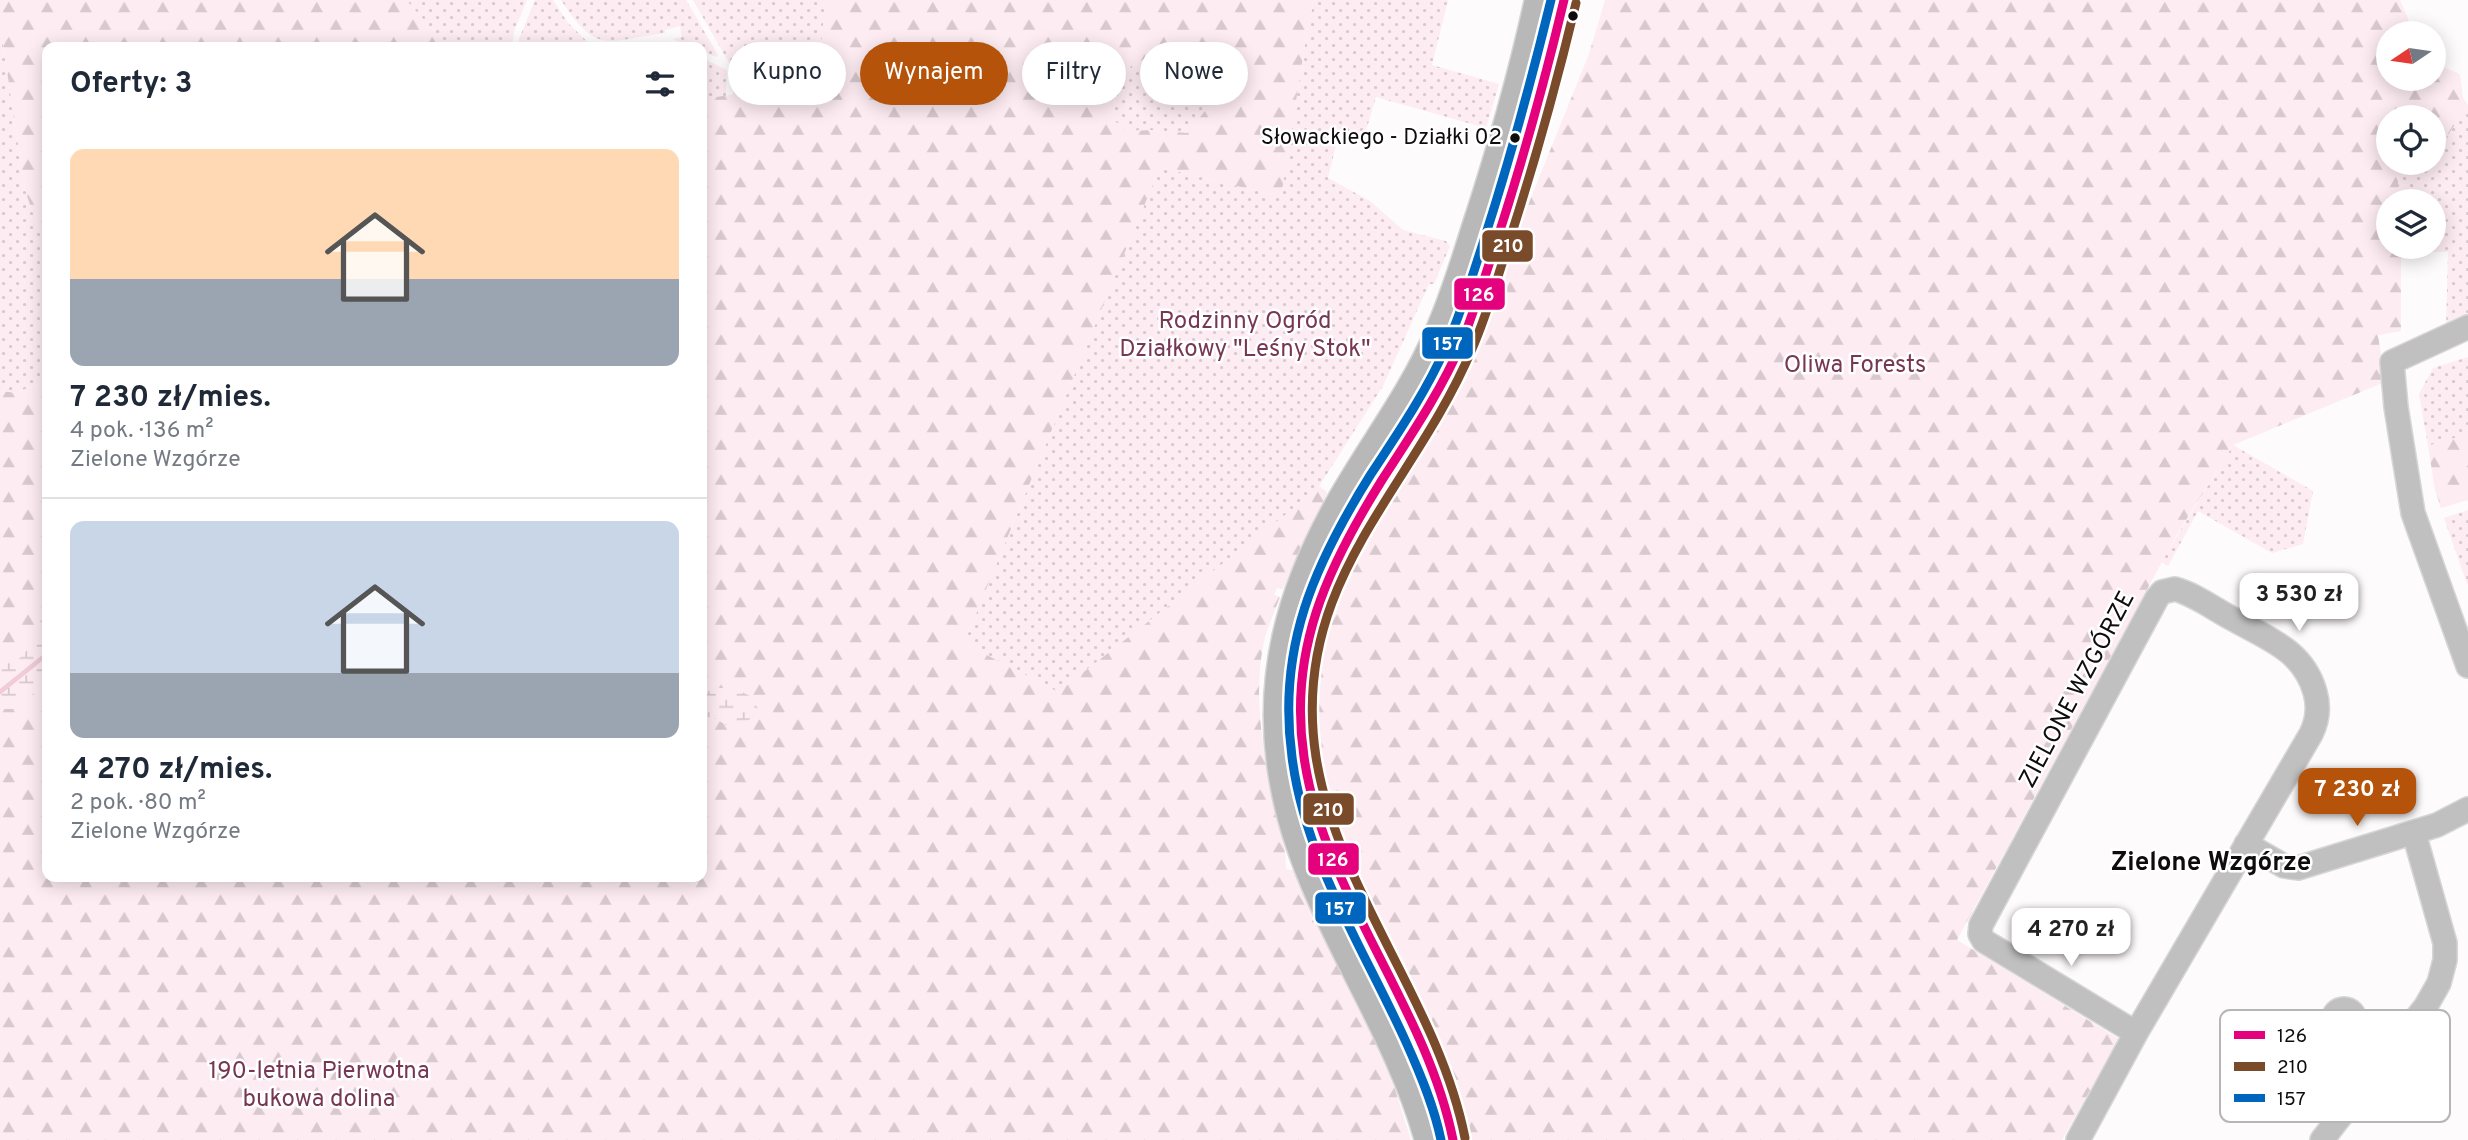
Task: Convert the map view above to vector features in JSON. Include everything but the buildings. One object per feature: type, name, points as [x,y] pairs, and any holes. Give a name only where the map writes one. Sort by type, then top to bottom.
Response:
[{"type":"main road","points":[[1430,1140],[1419,1103],[1399,1054],[1317,884],[1301,843],[1284,779],[1279,741],[1279,690],[1293,609],[1315,552],[1343,499],[1417,382],[1441,332],[1503,146],[1540,0]]},
{"type":"main road","points":[[1453,1140],[1438,1088],[1416,1034],[1352,906],[1323,838],[1312,800],[1304,754],[1301,717],[1303,671],[1320,598],[1359,517],[1449,370],[1478,298],[1537,112],[1564,0]]},
{"type":"street","points":[[2468,327],[2392,362],[2396,407],[2413,513],[2468,666]]},
{"type":"street","name":"ZIELONE WZGÓRZE","points":[[2078,1140],[2136,1033],[2315,726],[2318,707],[2314,688],[2300,661],[2282,648],[2175,589],[2166,590],[2157,598],[1981,925],[1980,934],[1984,941],[2136,1033]]},
{"type":"street","points":[[2246,844],[2284,866],[2298,868],[2437,825],[2468,808]]},
{"type":"street","points":[[2414,833],[2442,928],[2445,960],[2439,983],[2422,1010]]},
{"type":"street","points":[[2322,1140],[2336,1122]]},
{"type":"green space","points":[[0,0],[406,0],[444,42],[42,42],[42,239],[25,190],[0,25]]},
{"type":"green space","points":[[406,0],[527,0],[514,31],[513,42],[444,42]]},
{"type":"green space","points":[[535,0],[553,0],[568,23],[588,42],[519,42]]},
{"type":"green space","points":[[561,0],[686,0],[718,55],[716,57],[707,53],[707,42],[680,42],[672,39],[682,37],[680,26],[665,30],[665,33],[616,41],[595,37],[574,18]]},
{"type":"green space","points":[[693,0],[826,0],[822,42],[728,42],[728,61]]},
{"type":"green space","name":"190-letnia Pierwotna bukowa dolina","points":[[826,0],[1314,0],[1281,197],[1160,167],[964,643],[1058,692],[1319,486],[1327,492],[1323,506],[1283,589],[1277,588],[1274,595],[1280,597],[1265,637],[1259,675],[1262,734],[1283,840],[1286,869],[1296,871],[1388,1067],[1411,1140],[0,1140],[0,391],[17,393],[42,382],[42,882],[707,882],[707,98],[728,95],[728,105],[846,105],[846,42],[821,42]],"holes":[[[1022,42],[1126,42],[1126,74],[1131,66],[1140,61],[1140,42],[1248,42],[1248,105],[1209,105],[1187,133],[1128,131],[1113,120],[1114,105],[1022,105]]]},
{"type":"green space","name":"Rodzinny Ogród Działkowy \"Leśny Stok\"","points":[[1314,0],[1448,0],[1432,65],[1499,84],[1486,128],[1376,97],[1363,141],[1339,133],[1328,178],[1370,201],[1403,230],[1446,241],[1450,246],[1434,284],[1429,284],[1383,386],[1316,491],[1058,692],[964,643],[1160,167],[1281,197]]},
{"type":"green space","name":"Oliwa Forests","points":[[1605,0],[2400,0],[2409,21],[2376,21],[2376,91],[2446,91],[2446,68],[2460,74],[2463,98],[2468,105],[2446,138],[2446,105],[2376,105],[2376,175],[2398,175],[2398,189],[2376,189],[2376,259],[2401,259],[2401,331],[2378,335],[2385,382],[2233,445],[2176,536],[1957,940],[2119,1039],[2062,1140],[1464,1140],[1351,878],[1318,781],[1314,675],[1326,611],[1366,527],[1457,381],[1589,54]]},
{"type":"green space","points":[[0,25],[25,189],[42,239],[42,382],[16,393],[0,391]]},
{"type":"green space","points":[[707,60],[727,70],[726,96],[707,98]]},
{"type":"green space","points":[[1140,61],[1140,105],[1209,105],[1187,134],[1152,130],[1127,131],[1113,120],[1114,105],[1126,105],[1126,74],[1131,66]]},
{"type":"green space","points":[[2468,105],[2468,320],[2446,328],[2446,189],[2398,189],[2398,175],[2446,175],[2446,138]]},
{"type":"green space","points":[[2468,357],[2468,434],[2428,446],[2419,394],[2433,368]]},
{"type":"green space","points":[[2468,434],[2468,500],[2441,508],[2435,490],[2428,446]]},
{"type":"green space","points":[[2233,445],[2313,491],[2303,544],[2272,553],[2198,511],[2168,566],[2161,562]]},
{"type":"green space","points":[[2468,510],[2468,583],[2467,584],[2444,518]]},
{"type":"green space","points":[[42,608],[42,688],[12,709],[0,709],[0,656],[20,658],[39,636]]},
{"type":"green space","points":[[734,688],[754,698],[758,709],[749,720],[726,725],[707,717],[707,692]]},
{"type":"waterway","points":[[0,692],[42,658]]},
{"type":"transit line","name":"157","points":[[1441,1140],[1431,1102],[1416,1066],[1338,903],[1309,832],[1292,757],[1290,679],[1304,608],[1332,541],[1421,396],[1457,321],[1511,153],[1551,0]]},
{"type":"transit line","name":"126","points":[[1453,1140],[1440,1090],[1421,1043],[1353,904],[1315,808],[1304,757],[1302,681],[1316,612],[1344,546],[1435,395],[1462,342],[1514,187],[1564,0]]},
{"type":"transit line","name":"210","points":[[1465,1138],[1452,1088],[1433,1040],[1366,902],[1328,807],[1316,757],[1312,695],[1320,640],[1337,589],[1361,541],[1447,401],[1482,325],[1535,158],[1576,3]]},
{"type":"place","name":"Słowackiego - Działki 02","points":[[1515,138]]},
{"type":"district","name":"Zielone Wzgórze","points":[[2211,863]]}]
